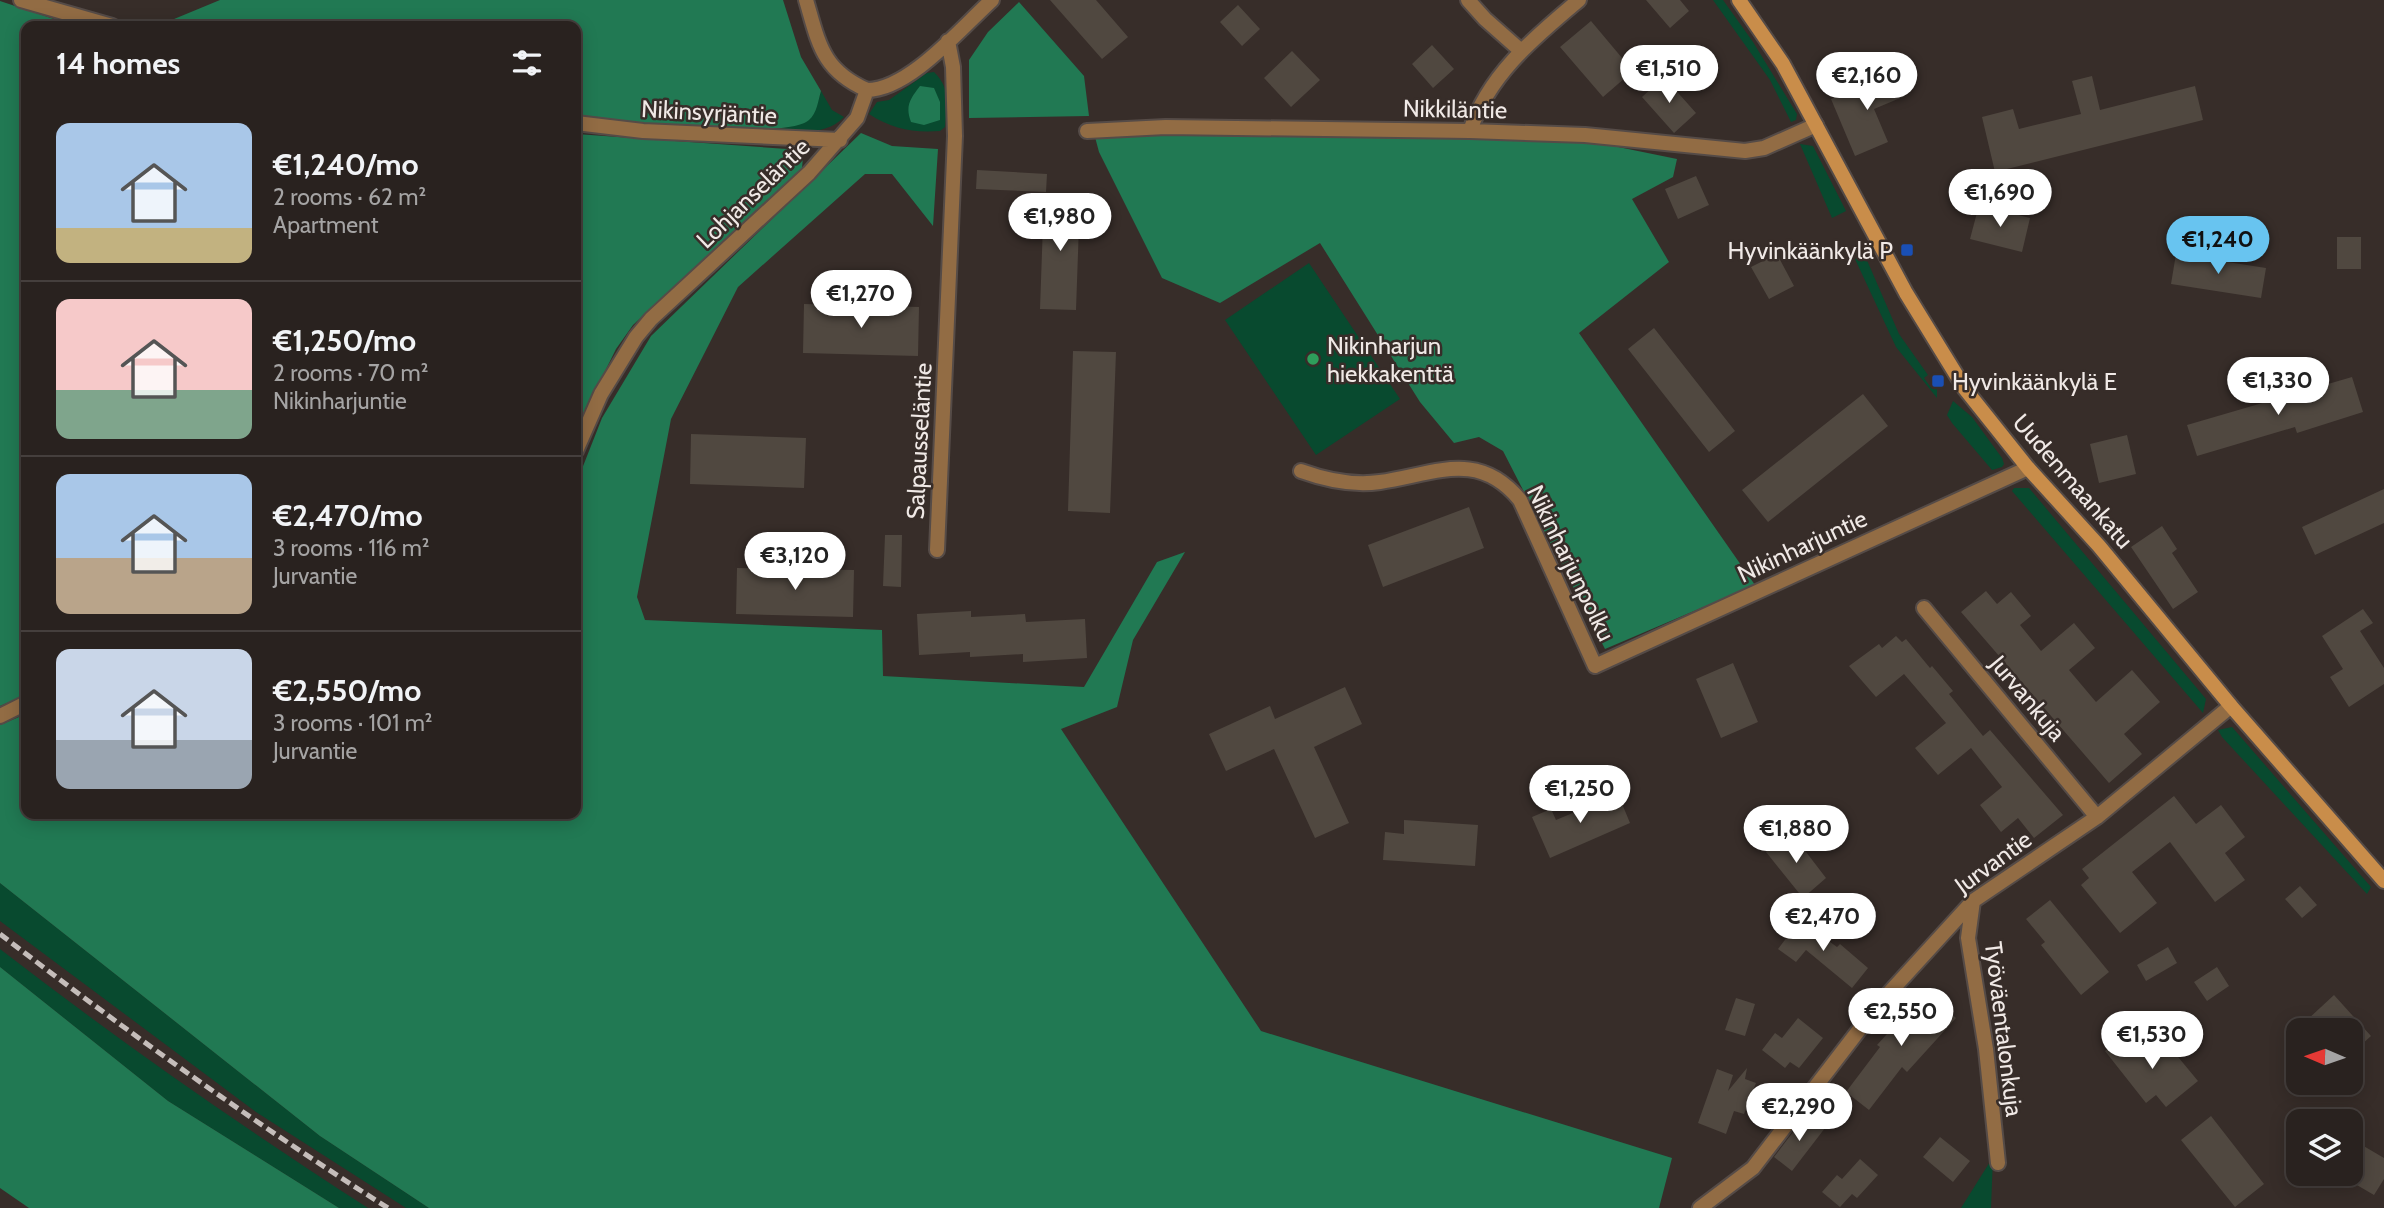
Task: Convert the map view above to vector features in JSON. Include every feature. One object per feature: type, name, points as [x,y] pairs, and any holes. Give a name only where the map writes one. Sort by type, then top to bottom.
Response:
[{"type":"main road","name":"Uudenmaankatu","points":[[1739,0],[1783,64],[1926,325],[1965,389],[2028,468],[2099,546],[2231,706],[2384,881]]},
{"type":"street","points":[[21,0],[94,21]]},
{"type":"street","points":[[806,0],[820,46],[834,70],[849,82],[867,90],[881,90],[897,83],[992,0]]},
{"type":"street","points":[[1468,0],[1520,50]]},
{"type":"street","points":[[1471,131],[1476,113],[1520,50],[1579,0]]},
{"type":"street","name":"Salpausseläntie","points":[[937,550],[955,136],[953,67],[948,41]]},
{"type":"street","name":"Lohjanseläntie","points":[[581,440],[601,394],[636,337],[651,319],[809,173],[840,140],[857,118],[867,90]]},
{"type":"street","name":"Nikinsyrjäntie","points":[[581,124],[643,131],[840,140]]},
{"type":"street","name":"Nikkiläntie","points":[[1087,131],[1166,127],[1471,131],[1585,135],[1745,151],[1764,148],[1816,125]]},
{"type":"street","name":"Nikinharjunpolku","points":[[1301,471],[1328,481],[1378,482],[1441,468],[1470,469],[1489,473],[1507,483],[1520,500],[1595,666]]},
{"type":"street","name":"Nikinharjuntie","points":[[1595,666],[2028,468]]},
{"type":"street","name":"Jurvankuja","points":[[1924,608],[2096,817]]},
{"type":"street","points":[[0,716],[21,706]]},
{"type":"street","name":"Jurvantie","points":[[1700,1208],[1754,1168],[1879,1004],[1973,901],[2096,817],[2231,706]]},
{"type":"street","name":"Työväentalonkuja","points":[[1973,901],[1968,938],[1986,1049],[1998,1163]]},
{"type":"green space","points":[[220,0],[783,0],[801,57],[821,91],[817,107],[809,120],[794,126],[768,129],[698,128],[581,118],[581,21],[169,21]]},
{"type":"green space","points":[[1713,0],[1723,0],[1753,42],[1797,114],[1796,120],[1791,122],[1770,80]]},
{"type":"green space","points":[[0,1],[60,21],[21,21],[21,697],[0,706]]},
{"type":"green space","points":[[1019,2],[1084,76],[1089,116],[969,118],[969,60],[988,32]]},
{"type":"green space","points":[[934,72],[943,84],[947,98],[945,127],[940,131],[903,129],[869,114],[877,102],[889,100],[927,73]]},
{"type":"green space","points":[[920,86],[934,88],[940,102],[940,120],[924,125],[911,122],[909,103]]},
{"type":"green space","points":[[821,91],[832,110],[844,117],[821,130],[776,130],[807,119],[815,109]]},
{"type":"green space","points":[[861,133],[892,146],[938,149],[933,226],[892,174],[865,174],[738,287],[671,419],[637,597],[645,620],[882,630],[883,676],[1084,687],[1157,562],[1185,552],[1133,640],[1117,707],[1061,729],[1261,1031],[1672,1158],[1659,1208],[429,1208],[320,1136],[0,883],[0,725],[21,716],[21,819],[581,819],[581,471],[602,418],[651,336]]},
{"type":"green space","points":[[1166,133],[1584,140],[1677,159],[1673,177],[1632,199],[1669,262],[1579,333],[1755,585],[1605,649],[1503,451],[1479,437],[1454,443],[1420,402],[1320,243],[1220,303],[1162,278],[1099,152],[1095,137]]},
{"type":"green space","points":[[581,134],[797,151],[803,157],[802,168],[633,325],[616,349],[581,420]]},
{"type":"green space","points":[[1800,144],[1813,146],[1846,211],[1832,218]]},
{"type":"green space","points":[[1866,258],[1899,334],[1928,375],[1924,378],[1932,389],[1937,386],[1937,398],[1896,347],[1855,259]]},
{"type":"green space","name":"Nikinharjun hiekkakenttä","points":[[1309,263],[1400,399],[1316,455],[1225,320]]},
{"type":"green space","points":[[1953,401],[1972,417],[2002,458],[2002,467],[1992,470],[1952,423],[1947,415]]},
{"type":"green space","points":[[2014,488],[2029,488],[2206,699],[2203,713],[2012,491]]},
{"type":"green space","points":[[2232,727],[2371,887],[2367,894],[2218,730]]},
{"type":"green space","points":[[0,883],[320,1136],[429,1208],[406,1208],[256,1112],[0,921]]},
{"type":"green space","points":[[0,949],[181,1083],[368,1208],[339,1208],[168,1101],[0,967]]},
{"type":"green space","points":[[0,967],[168,1101],[339,1208],[29,1208],[0,1188]]},
{"type":"green space","points":[[1993,1157],[1991,1208],[1961,1208]]},
{"type":"building","points":[[1050,0],[1096,0],[1128,37],[1102,59]]},
{"type":"building","points":[[1646,0],[1680,0],[1689,11],[1670,28]]},
{"type":"building","points":[[1238,5],[1260,29],[1242,46],[1220,22]]},
{"type":"building","points":[[1591,21],[1633,71],[1603,97],[1560,47]]},
{"type":"building","points":[[1432,45],[1454,69],[1433,88],[1412,64]]},
{"type":"building","points":[[1292,51],[1320,80],[1291,107],[1264,78]]},
{"type":"building","points":[[1895,72],[1905,96],[1874,109],[1888,142],[1855,156],[1831,99]]},
{"type":"building","points":[[2092,76],[2100,110],[2195,86],[2203,120],[1995,172],[1982,117],[2013,109],[2019,129],[2081,114],[2072,81]]},
{"type":"building","points":[[1664,77],[1696,113],[1674,133],[1642,97]]},
{"type":"building","points":[[977,170],[1047,174],[1046,192],[976,189]]},
{"type":"building","points":[[1696,176],[1709,205],[1678,219],[1665,189]]},
{"type":"building","points":[[1044,195],[1080,197],[1076,310],[1040,309]]},
{"type":"building","points":[[1979,205],[2030,218],[2022,252],[1970,239]]},
{"type":"building","points":[[2337,237],[2361,237],[2361,269],[2337,269]]},
{"type":"building","points":[[1777,254],[1794,286],[1769,299],[1751,267]]},
{"type":"building","points":[[2176,254],[2266,268],[2261,298],[2171,284]]},
{"type":"building","points":[[804,304],[919,307],[918,356],[803,353]]},
{"type":"building","points":[[1654,328],[1735,431],[1709,452],[1628,349]]},
{"type":"building","points":[[1073,351],[1116,352],[1110,513],[1068,511]]},
{"type":"building","points":[[2352,377],[2363,412],[2297,433],[2295,427],[2197,456],[2187,425]]},
{"type":"building","points":[[1863,394],[1888,426],[1768,522],[1742,490]]},
{"type":"building","points":[[691,434],[806,438],[804,488],[690,484]]},
{"type":"building","points":[[2127,435],[2136,474],[2099,483],[2090,444]]},
{"type":"building","points":[[2384,489],[2384,523],[2315,555],[2302,527]]},
{"type":"building","points":[[1469,507],[1484,548],[1383,587],[1368,545]]},
{"type":"building","points":[[2162,526],[2177,549],[2172,553],[2198,592],[2173,609],[2131,547]]},
{"type":"building","points":[[885,535],[902,535],[901,587],[883,586]]},
{"type":"building","points":[[737,568],[854,570],[853,617],[736,614]]},
{"type":"building","points":[[1986,591],[1997,604],[2011,592],[2031,616],[2020,625],[2041,651],[2074,623],[2095,648],[2069,670],[2096,702],[2132,670],[2160,702],[2124,734],[2142,754],[2109,783],[1961,612]]},
{"type":"building","points":[[2363,609],[2373,623],[2360,631],[2384,668],[2384,684],[2349,707],[2330,677],[2343,669],[2322,636]]},
{"type":"building","points":[[971,611],[971,617],[1025,614],[1026,622],[1085,619],[1087,658],[1023,662],[1023,654],[970,657],[970,652],[919,655],[917,614]]},
{"type":"building","points":[[1896,636],[1902,642],[1906,639],[1930,668],[1932,666],[1953,691],[1949,694],[1983,736],[1990,730],[2063,815],[2034,838],[2018,818],[2001,832],[1980,805],[2002,787],[1971,748],[1938,775],[1915,748],[1946,723],[1904,674],[1876,697],[1849,666],[1879,644],[1882,648]]},
{"type":"building","points":[[1733,663],[1758,722],[1721,738],[1696,679]]},
{"type":"building","points":[[1345,687],[1362,724],[1314,747],[1349,823],[1315,838],[1274,749],[1226,771],[1209,734],[1270,706],[1275,719]]},
{"type":"building","points":[[1618,794],[1630,823],[1550,858],[1532,817],[1551,809],[1556,820]]},
{"type":"building","points":[[2174,796],[2196,824],[2221,805],[2245,837],[2225,853],[2245,880],[2215,902],[2170,842],[2132,872],[2157,903],[2120,933],[2081,885],[2089,878],[2082,869]]},
{"type":"building","points":[[1404,820],[1478,825],[1475,866],[1383,860],[1385,832],[1404,834]]},
{"type":"building","points":[[1790,831],[1826,878],[1803,898],[1766,852]]},
{"type":"building","points":[[2300,886],[2317,905],[2302,918],[2285,899]]},
{"type":"building","points":[[2050,900],[2109,972],[2081,995],[2041,945],[2045,942],[2026,919]]},
{"type":"building","points":[[1800,920],[1837,947],[1840,944],[1868,968],[1852,988],[1806,950],[1796,962],[1778,949]]},
{"type":"building","points":[[2168,947],[2177,963],[2146,981],[2137,965]]},
{"type":"building","points":[[2217,967],[2229,986],[2207,1001],[2194,982]]},
{"type":"building","points":[[1926,991],[1956,1018],[1907,1072],[1902,1067],[1869,1110],[1846,1092],[1880,1047],[1877,1045]]},
{"type":"building","points":[[2334,995],[2355,1018],[2309,1018]]},
{"type":"building","points":[[1736,998],[1755,1004],[1745,1036],[1725,1030]]},
{"type":"building","points":[[1798,1018],[1823,1038],[1799,1068],[1790,1062],[1785,1068],[1762,1050],[1775,1033],[1782,1038]]},
{"type":"building","points":[[2363,1027],[2371,1036],[2363,1043]]},
{"type":"building","points":[[2128,1032],[2151,1061],[2169,1046],[2198,1081],[2166,1107],[2156,1095],[2146,1103],[2105,1051]]},
{"type":"building","points":[[1747,1068],[1745,1079],[1756,1083],[1744,1114],[1734,1111],[1726,1134],[1698,1123],[1717,1069],[1733,1075],[1728,1091]]},
{"type":"building","points":[[1806,1115],[1825,1128],[1792,1171],[1774,1157]]},
{"type":"building","points":[[2211,1116],[2264,1184],[2235,1207],[2181,1140]]},
{"type":"building","points":[[1940,1137],[1970,1161],[1953,1182],[1923,1157]]},
{"type":"building","points":[[2363,1146],[2384,1158],[2384,1179],[2374,1195],[2359,1186],[2363,1186]]},
{"type":"building","points":[[1860,1159],[1878,1175],[1857,1198],[1852,1194],[1840,1207],[1822,1192],[1837,1175],[1842,1179]]},
{"type":"railway","points":[[0,934],[191,1076],[388,1208]]},
{"type":"place","name":"Hyvinkäänkylä P","points":[[1907,250]]},
{"type":"place","name":"Nikinharjun hiekkakenttä","points":[[1313,359]]},
{"type":"place","name":"Hyvinkäänkylä E","points":[[1938,381]]}]
